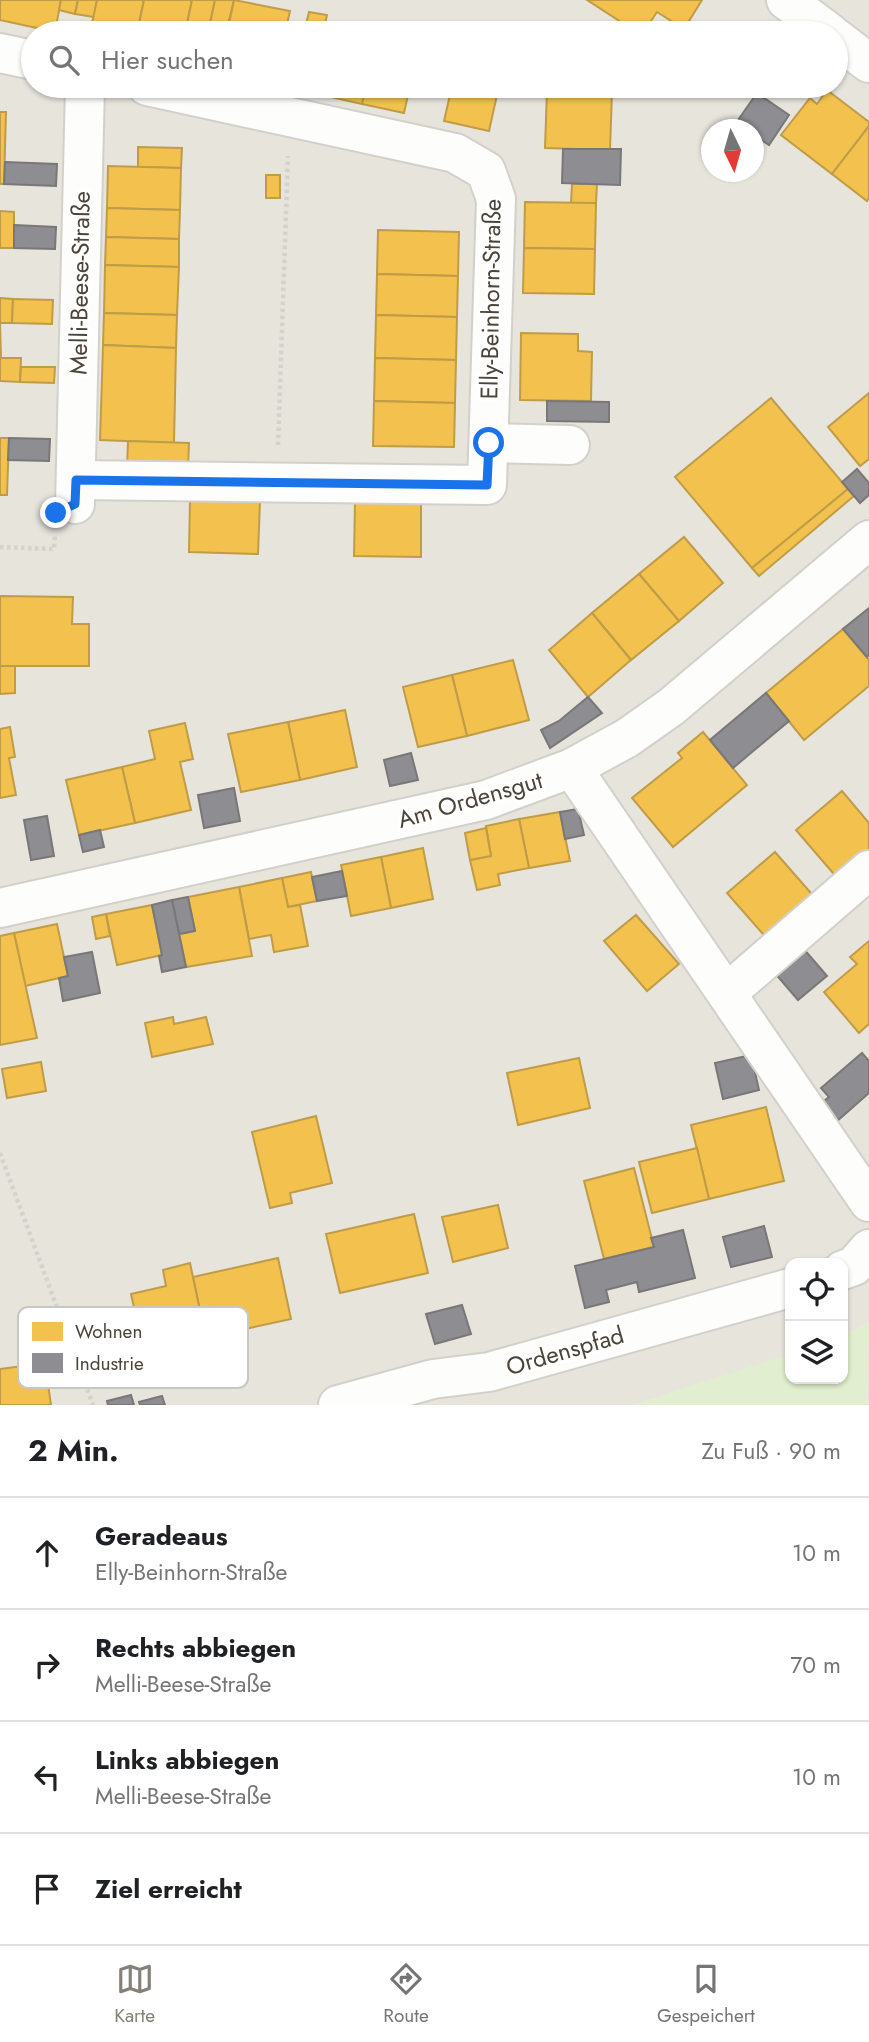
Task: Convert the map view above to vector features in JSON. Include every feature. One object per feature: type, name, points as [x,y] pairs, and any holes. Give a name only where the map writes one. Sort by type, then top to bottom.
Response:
[{"type":"street","points":[[786,0],[814,21]]},
{"type":"street","points":[[848,47],[869,63]]},
{"type":"street","points":[[0,53],[21,57]]},
{"type":"street","name":"Melli-Beese-Straße","points":[[75,492],[85,98]]},
{"type":"street","name":"Elly-Beinhorn-Straße","points":[[202,98],[455,153],[486,171],[496,199],[487,485],[276,482]]},
{"type":"street","points":[[489,443],[570,445]]},
{"type":"street","points":[[75,492],[276,482]]},
{"type":"street","name":"Am Ordensgut","points":[[0,908],[474,803],[572,768],[627,738],[671,707],[869,540]]},
{"type":"street","points":[[572,768],[728,992],[869,1202]]},
{"type":"street","points":[[728,992],[869,870]]},
{"type":"street","points":[[848,1268],[854,1266],[869,1249]]},
{"type":"street","name":"Ordenspfad","points":[[338,1405],[433,1379],[489,1372],[785,1289]]},
{"type":"path","points":[[276,482],[290,117]]},
{"type":"path","points":[[0,547],[54,549],[56,513],[75,492]]},
{"type":"path","points":[[0,1153],[57,1307]]},
{"type":"path","points":[[87,1388],[93,1405]]},
{"type":"shaded area","points":[[0,0],[869,0],[869,1405],[0,1405]]},
{"type":"green space","points":[[869,1322],[868,1405],[632,1405],[785,1356],[785,1384],[848,1384],[848,1332]]},
{"type":"building: Wohnen","points":[[0,0],[61,0],[57,21],[21,21],[21,25],[0,20]]},
{"type":"building: Wohnen","points":[[61,0],[78,0],[75,14],[59,10]]},
{"type":"building: Wohnen","points":[[78,0],[97,0],[94,17],[75,14]]},
{"type":"building: Wohnen","points":[[97,0],[144,0],[140,21],[93,21]]},
{"type":"building: Wohnen","points":[[144,0],[192,0],[188,21],[140,21]]},
{"type":"building: Wohnen","points":[[192,0],[215,0],[211,21],[188,21]]},
{"type":"building: Wohnen","points":[[215,0],[234,0],[229,21],[211,21]]},
{"type":"building: Wohnen","points":[[234,0],[290,11],[288,21],[230,21]]},
{"type":"building: Wohnen","points":[[587,0],[702,0],[689,21],[671,21],[657,12],[651,21],[619,21]]},
{"type":"building: Wohnen","points":[[309,12],[327,15],[326,21],[307,21]]},
{"type":"building: Wohnen","points":[[336,98],[363,98],[362,104]]},
{"type":"building: Wohnen","points":[[363,98],[407,98],[404,113],[362,104]]},
{"type":"building: Wohnen","points":[[449,98],[496,98],[489,131],[444,121]]},
{"type":"building: Wohnen","points":[[547,98],[612,98],[610,150],[545,148]]},
{"type":"building: Wohnen","points":[[810,98],[817,104],[821,98],[838,98],[869,122],[869,126],[832,174],[781,135]]},
{"type":"building: Wohnen","points":[[0,112],[6,112],[4,184],[0,184]]},
{"type":"building: Wohnen","points":[[869,126],[869,198],[867,201],[832,174]]},
{"type":"building: Wohnen","points":[[138,147],[182,148],[181,168],[138,167]]},
{"type":"building: Wohnen","points":[[108,166],[181,168],[180,210],[107,208]]},
{"type":"building: Wohnen","points":[[266,175],[280,175],[280,198],[266,198]]},
{"type":"building: Wohnen","points":[[572,184],[597,184],[596,203],[571,203]]},
{"type":"building: Wohnen","points":[[525,202],[596,203],[595,249],[524,248]]},
{"type":"building: Wohnen","points":[[107,208],[180,210],[179,239],[106,237]]},
{"type":"building: Wohnen","points":[[0,211],[14,212],[14,248],[0,248]]},
{"type":"building: Wohnen","points":[[378,230],[459,232],[458,276],[377,274]]},
{"type":"building: Wohnen","points":[[106,237],[179,239],[179,267],[105,265]]},
{"type":"building: Wohnen","points":[[524,248],[595,249],[594,294],[523,293]]},
{"type":"building: Wohnen","points":[[105,265],[179,267],[177,315],[104,313]]},
{"type":"building: Wohnen","points":[[377,274],[458,276],[457,317],[376,315]]},
{"type":"building: Wohnen","points":[[0,298],[13,299],[12,323],[0,323]]},
{"type":"building: Wohnen","points":[[13,299],[53,300],[52,324],[12,323]]},
{"type":"building: Wohnen","points":[[104,313],[177,315],[176,348],[103,345]]},
{"type":"building: Wohnen","points":[[376,315],[457,317],[456,360],[375,358]]},
{"type":"building: Wohnen","points":[[0,323],[1,358],[21,358],[20,382],[0,381]]},
{"type":"building: Wohnen","points":[[521,333],[578,334],[578,351],[592,352],[591,401],[520,400]]},
{"type":"building: Wohnen","points":[[103,345],[176,348],[174,443],[100,440]]},
{"type":"building: Wohnen","points":[[375,358],[456,360],[455,403],[374,401]]},
{"type":"building: Wohnen","points":[[21,367],[55,367],[54,383],[20,382]]},
{"type":"building: Wohnen","points":[[869,393],[869,459],[860,466],[828,427]]},
{"type":"building: Wohnen","points":[[771,398],[848,489],[752,568],[675,477]]},
{"type":"building: Wohnen","points":[[374,401],[455,403],[454,447],[373,446]]},
{"type":"building: Wohnen","points":[[0,438],[9,438],[7,495],[0,495]]},
{"type":"building: Wohnen","points":[[128,441],[189,443],[188,469],[127,467]]},
{"type":"building: Wohnen","points":[[848,489],[854,496],[759,576],[752,568]]},
{"type":"building: Wohnen","points":[[190,499],[260,501],[258,554],[189,552]]},
{"type":"building: Wohnen","points":[[355,502],[421,503],[421,557],[354,556]]},
{"type":"building: Wohnen","points":[[684,537],[723,583],[679,621],[639,574]]},
{"type":"building: Wohnen","points":[[639,574],[679,621],[631,660],[592,613]]},
{"type":"building: Wohnen","points":[[0,596],[73,597],[72,624],[89,624],[89,666],[0,666]]},
{"type":"building: Wohnen","points":[[592,613],[631,660],[588,697],[549,650]]},
{"type":"building: Wohnen","points":[[843,629],[869,660],[869,686],[804,740],[766,693]]},
{"type":"building: Wohnen","points":[[513,660],[529,720],[467,736],[452,675]]},
{"type":"building: Wohnen","points":[[0,666],[15,666],[15,693],[0,694]]},
{"type":"building: Wohnen","points":[[452,675],[467,736],[418,747],[403,687]]},
{"type":"building: Wohnen","points":[[345,710],[357,767],[300,780],[288,722]]},
{"type":"building: Wohnen","points":[[288,722],[300,780],[241,792],[228,734]]},
{"type":"building: Wohnen","points":[[185,723],[193,759],[180,762],[191,810],[135,823],[122,767],[155,759],[149,731]]},
{"type":"building: Wohnen","points":[[10,727],[15,757],[9,758],[16,795],[0,798],[0,729]]},
{"type":"building: Wohnen","points":[[703,732],[747,785],[673,847],[632,798],[682,758],[678,753]]},
{"type":"building: Wohnen","points":[[122,767],[135,823],[79,835],[66,780]]},
{"type":"building: Wohnen","points":[[842,791],[869,823],[869,855],[839,880],[796,830]]},
{"type":"building: Wohnen","points":[[560,812],[570,861],[529,868],[519,819]]},
{"type":"building: Wohnen","points":[[519,819],[529,868],[498,874],[500,885],[477,890],[470,860],[491,856],[486,826]]},
{"type":"building: Wohnen","points":[[486,828],[491,856],[470,860],[465,833]]},
{"type":"building: Wohnen","points":[[423,848],[433,899],[391,908],[381,857]]},
{"type":"building: Wohnen","points":[[775,852],[817,900],[769,941],[727,893]]},
{"type":"building: Wohnen","points":[[381,857],[391,908],[351,916],[341,865]]},
{"type":"building: Wohnen","points":[[311,872],[317,901],[288,907],[282,878]]},
{"type":"building: Wohnen","points":[[282,878],[288,907],[300,905],[308,946],[274,952],[271,935],[249,939],[239,887]]},
{"type":"building: Wohnen","points":[[239,887],[252,956],[186,967],[179,934],[195,931],[188,897]]},
{"type":"building: Wohnen","points":[[152,905],[162,955],[117,965],[106,914]]},
{"type":"building: Wohnen","points":[[106,914],[110,936],[96,939],[92,917]]},
{"type":"building: Wohnen","points":[[636,915],[679,964],[647,991],[604,941]]},
{"type":"building: Wohnen","points":[[57,924],[68,976],[25,986],[14,933]]},
{"type":"building: Wohnen","points":[[14,933],[37,1038],[0,1045],[0,936]]},
{"type":"building: Wohnen","points":[[869,941],[869,1024],[859,1033],[824,992],[857,964],[850,957]]},
{"type":"building: Wohnen","points":[[173,1017],[174,1024],[206,1017],[213,1044],[152,1057],[145,1023]]},
{"type":"building: Wohnen","points":[[579,1058],[590,1108],[518,1125],[507,1073]]},
{"type":"building: Wohnen","points":[[41,1062],[46,1091],[7,1098],[2,1069]]},
{"type":"building: Wohnen","points":[[766,1107],[784,1181],[709,1199],[691,1125]]},
{"type":"building: Wohnen","points":[[316,1116],[332,1183],[290,1193],[292,1203],[270,1208],[252,1132]]},
{"type":"building: Wohnen","points":[[697,1148],[709,1199],[652,1213],[639,1162]]},
{"type":"building: Wohnen","points":[[634,1168],[654,1247],[604,1259],[584,1181]]},
{"type":"building: Wohnen","points":[[498,1205],[508,1248],[453,1262],[442,1217]]},
{"type":"building: Wohnen","points":[[414,1214],[428,1273],[340,1293],[326,1234]]},
{"type":"building: Wohnen","points":[[278,1258],[291,1319],[248,1328],[248,1307],[199,1307],[193,1277]]},
{"type":"building: Wohnen","points":[[190,1263],[199,1307],[134,1307],[131,1294],[166,1286],[163,1270]]},
{"type":"building: Wohnen","points":[[18,1367],[18,1388],[49,1388],[51,1405],[0,1405],[0,1369]]},
{"type":"building: Industrie","points":[[754,98],[764,98],[789,115],[769,145],[764,142],[764,119],[739,119]]},
{"type":"building: Industrie","points":[[563,149],[621,149],[620,185],[562,183]]},
{"type":"building: Industrie","points":[[5,162],[57,164],[56,186],[4,184]]},
{"type":"building: Industrie","points":[[14,225],[56,227],[55,249],[14,248]]},
{"type":"building: Industrie","points":[[547,401],[609,402],[609,422],[547,421]]},
{"type":"building: Industrie","points":[[9,438],[50,439],[49,461],[8,460]]},
{"type":"building: Industrie","points":[[857,469],[869,483],[869,495],[860,503],[842,482]]},
{"type":"building: Industrie","points":[[869,608],[869,655],[867,657],[843,629]]},
{"type":"building: Industrie","points":[[766,693],[789,721],[733,768],[710,740]]},
{"type":"building: Industrie","points":[[588,697],[602,713],[550,748],[541,730],[559,721]]},
{"type":"building: Industrie","points":[[411,753],[418,780],[390,786],[384,760]]},
{"type":"building: Industrie","points":[[234,788],[240,821],[204,828],[198,795]]},
{"type":"building: Industrie","points":[[578,809],[584,835],[565,839],[560,812]]},
{"type":"building: Industrie","points":[[47,816],[54,856],[31,860],[24,820]]},
{"type":"building: Industrie","points":[[100,830],[104,847],[83,852],[79,835]]},
{"type":"building: Industrie","points":[[342,871],[347,896],[317,901],[312,877]]},
{"type":"building: Industrie","points":[[188,897],[195,931],[179,934],[172,900]]},
{"type":"building: Industrie","points":[[172,900],[186,967],[162,972],[159,956],[162,955],[152,905]]},
{"type":"building: Industrie","points":[[802,947],[827,976],[798,1000],[774,972]]},
{"type":"building: Industrie","points":[[92,952],[100,993],[63,1001],[59,978],[68,976],[64,957]]},
{"type":"building: Industrie","points":[[862,1053],[869,1061],[869,1093],[836,1122],[820,1104],[829,1097],[821,1088]]},
{"type":"building: Industrie","points":[[751,1055],[759,1090],[723,1099],[715,1063]]},
{"type":"building: Industrie","points":[[764,1226],[772,1257],[731,1267],[723,1237]]},
{"type":"building: Industrie","points":[[683,1230],[695,1278],[639,1292],[637,1282],[606,1290],[609,1302],[585,1308],[575,1266],[654,1247],[651,1238]]},
{"type":"building: Industrie","points":[[462,1305],[471,1334],[435,1344],[426,1314]]},
{"type":"building: Industrie","points":[[131,1395],[134,1405],[108,1405],[107,1401]]},
{"type":"building: Industrie","points":[[162,1396],[165,1405],[140,1405],[139,1402]]},
{"type":"route","points":[[56,513],[75,504],[76,480],[487,485],[489,443]]}]
